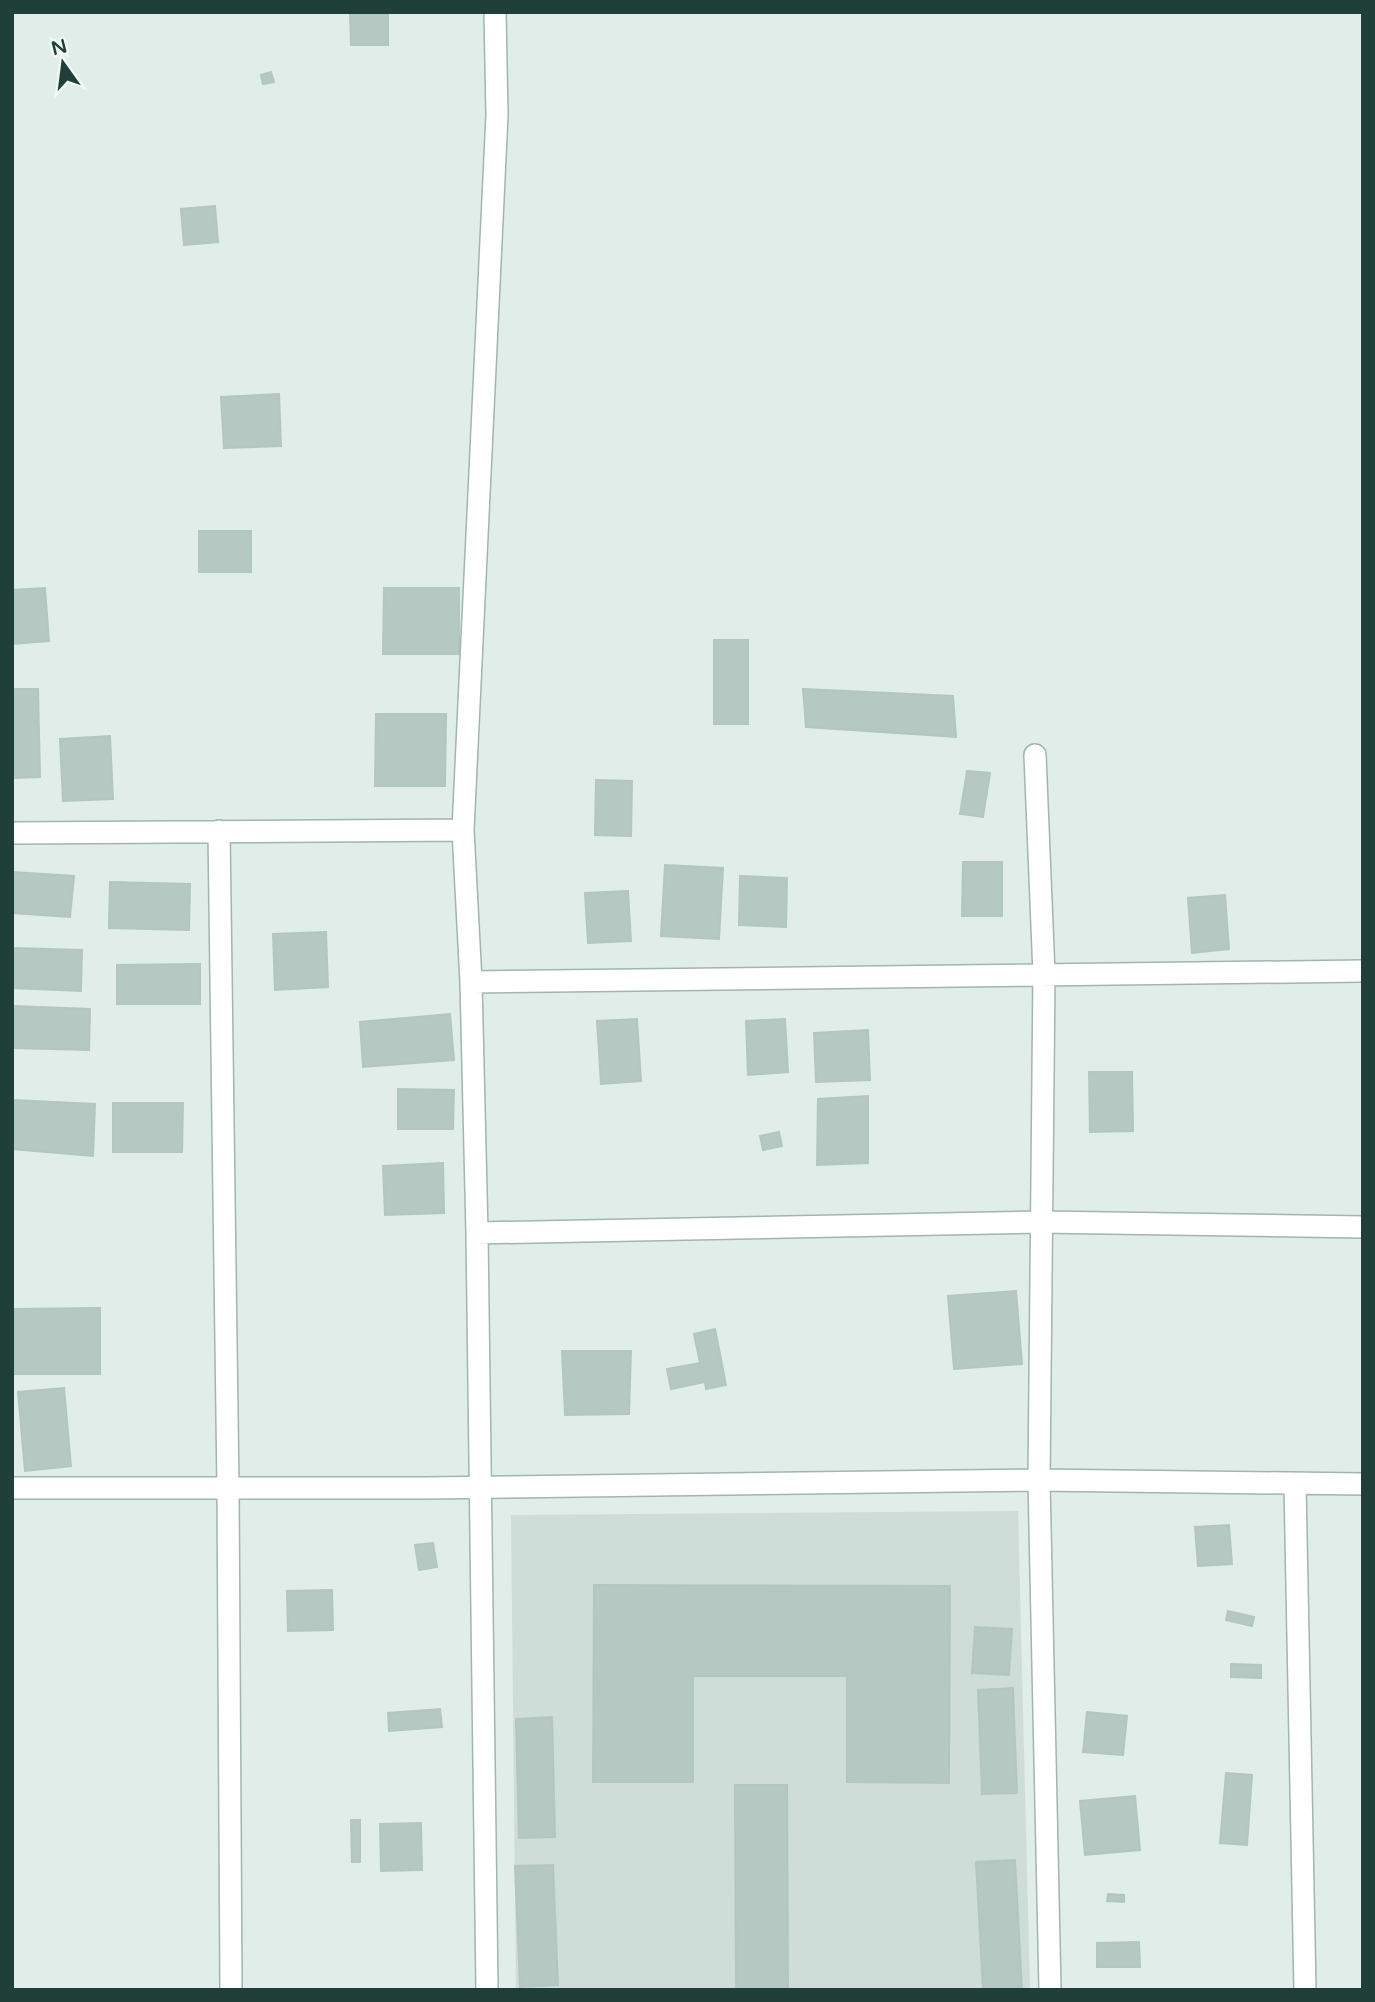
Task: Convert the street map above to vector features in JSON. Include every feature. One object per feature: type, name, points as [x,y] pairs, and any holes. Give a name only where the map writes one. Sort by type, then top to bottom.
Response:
[{"type":"street","points":[[487,1990],[477,1233],[471,982],[463,830],[497,115],[495,12]]},
{"type":"street","points":[[1035,755],[1044,974],[1038,1480],[1050,1990]]},
{"type":"street","points":[[12,833],[463,830]]},
{"type":"street","points":[[219,831],[228,1488],[231,1990]]},
{"type":"street","points":[[471,982],[1363,971]]},
{"type":"street","points":[[477,1233],[1041,1222],[1363,1227]]},
{"type":"street","points":[[12,1488],[482,1488],[1038,1480],[1363,1484]]},
{"type":"street","points":[[1295,1485],[1305,1990]]},
{"type":"shaded area","points":[[1018,1511],[1030,1990],[516,1990],[511,1515]]},
{"type":"building","points":[[350,12],[388,12],[388,45],[351,45]]},
{"type":"building","points":[[271,72],[274,82],[263,84],[261,75]]},
{"type":"building","points":[[215,206],[218,242],[184,245],[181,209]]},
{"type":"building","points":[[279,394],[281,446],[224,448],[221,397]]},
{"type":"building","points":[[199,531],[251,531],[251,572],[199,572]]},
{"type":"building","points":[[45,588],[49,641],[12,644],[12,590]]},
{"type":"building","points":[[384,588],[459,588],[459,654],[383,654]]},
{"type":"building","points":[[714,640],[748,640],[748,724],[714,724]]},
{"type":"building","points":[[12,689],[38,689],[40,777],[12,778]]},
{"type":"building","points":[[803,689],[953,696],[956,737],[806,727]]},
{"type":"building","points":[[376,714],[446,714],[445,786],[375,786]]},
{"type":"building","points":[[110,736],[113,799],[63,801],[60,739]]},
{"type":"building","points":[[967,771],[990,773],[983,817],[960,814]]},
{"type":"building","points":[[596,780],[632,781],[631,836],[595,835]]},
{"type":"building","points":[[963,862],[1002,862],[1002,916],[962,916]]},
{"type":"building","points":[[665,865],[723,868],[719,939],[661,936]]},
{"type":"building","points":[[12,872],[74,876],[70,917],[12,913]]},
{"type":"building","points":[[740,876],[787,878],[786,927],[739,925]]},
{"type":"building","points":[[110,882],[190,884],[189,930],[109,928]]},
{"type":"building","points":[[628,891],[631,941],[588,943],[585,893]]},
{"type":"building","points":[[1225,895],[1229,949],[1192,953],[1188,898]]},
{"type":"building","points":[[326,932],[328,987],[275,990],[273,934]]},
{"type":"building","points":[[12,948],[82,950],[81,991],[12,988]]},
{"type":"building","points":[[200,964],[200,1004],[117,1004],[117,965]]},
{"type":"building","points":[[12,1006],[90,1009],[89,1050],[12,1048]]},
{"type":"building","points":[[450,1014],[454,1060],[363,1067],[360,1022]]},
{"type":"building","points":[[637,1019],[641,1081],[601,1084],[597,1021]]},
{"type":"building","points":[[785,1019],[788,1072],[748,1075],[746,1021]]},
{"type":"building","points":[[868,1030],[870,1080],[816,1082],[814,1033]]},
{"type":"building","points":[[1089,1072],[1132,1072],[1133,1131],[1090,1132]]},
{"type":"building","points":[[398,1089],[454,1090],[453,1129],[398,1129]]},
{"type":"building","points":[[868,1096],[868,1163],[817,1165],[818,1099]]},
{"type":"building","points":[[12,1100],[95,1104],[93,1156],[12,1149]]},
{"type":"building","points":[[113,1103],[183,1103],[182,1152],[113,1152]]},
{"type":"building","points":[[779,1132],[782,1146],[763,1150],[760,1136]]},
{"type":"building","points":[[443,1163],[444,1213],[385,1215],[383,1166]]},
{"type":"building","points":[[1016,1291],[1022,1364],[954,1369],[948,1296]]},
{"type":"building","points":[[100,1308],[100,1374],[15,1374],[15,1309]]},
{"type":"building","points":[[715,1329],[726,1385],[706,1389],[705,1382],[671,1389],[667,1369],[700,1363],[694,1334]]},
{"type":"building","points":[[562,1351],[631,1351],[629,1414],[565,1415]]},
{"type":"building","points":[[64,1388],[71,1466],[25,1471],[18,1392]]},
{"type":"building","points":[[1229,1525],[1232,1564],[1198,1566],[1195,1527]]},
{"type":"building","points":[[433,1543],[437,1567],[419,1570],[415,1545]]},
{"type":"building","points":[[594,1585],[950,1586],[949,1783],[847,1782],[847,1676],[693,1676],[693,1782],[593,1782]]},
{"type":"building","points":[[332,1590],[333,1630],[288,1631],[287,1591]]},
{"type":"building","points":[[1228,1611],[1254,1617],[1252,1626],[1226,1620]]},
{"type":"building","points":[[975,1627],[1012,1629],[1009,1675],[972,1673]]},
{"type":"building","points":[[1231,1664],[1261,1665],[1261,1678],[1231,1677]]},
{"type":"building","points":[[1013,1688],[1017,1793],[982,1794],[978,1690]]},
{"type":"building","points":[[440,1709],[442,1727],[389,1731],[388,1713]]},
{"type":"building","points":[[1087,1712],[1127,1716],[1123,1755],[1083,1752]]},
{"type":"building","points":[[552,1717],[555,1837],[519,1838],[516,1719]]},
{"type":"building","points":[[1226,1773],[1252,1775],[1247,1845],[1220,1843]]},
{"type":"building","points":[[735,1785],[787,1785],[788,1990],[736,1990]]},
{"type":"building","points":[[1135,1796],[1140,1850],[1085,1855],[1080,1801]]},
{"type":"building","points":[[351,1820],[360,1820],[360,1862],[352,1862]]},
{"type":"building","points":[[421,1823],[422,1870],[381,1871],[380,1824]]},
{"type":"building","points":[[1015,1860],[1022,1990],[983,1990],[976,1862]]},
{"type":"building","points":[[553,1865],[558,1985],[520,1987],[515,1866]]},
{"type":"building","points":[[1108,1894],[1124,1895],[1124,1902],[1107,1901]]},
{"type":"building","points":[[1139,1942],[1140,1967],[1097,1967],[1097,1943]]}]
